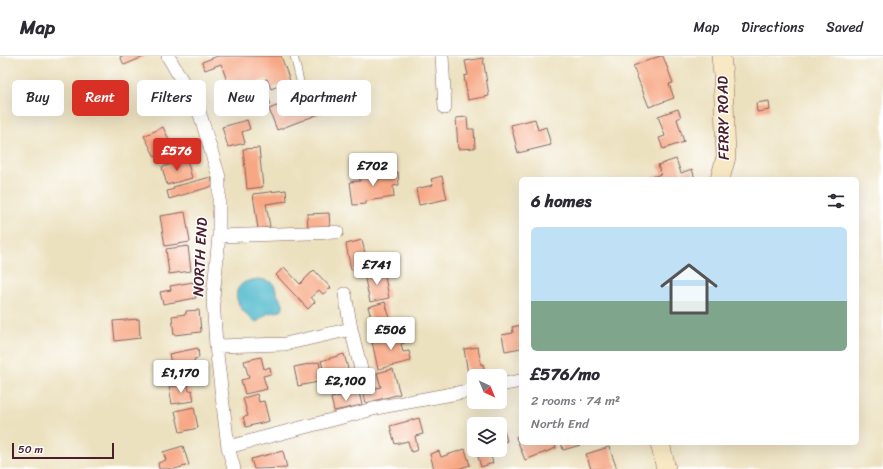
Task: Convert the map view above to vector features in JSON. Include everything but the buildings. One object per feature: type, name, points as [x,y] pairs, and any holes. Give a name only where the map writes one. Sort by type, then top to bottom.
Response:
[{"type":"street","name":"NORTH END","points":[[168,56],[199,111],[218,176],[219,236],[213,298],[216,346],[228,447],[234,469]]},
{"type":"street","points":[[442,56],[445,108]]},
{"type":"street","name":"FERRY ROAD","points":[[721,56],[726,158],[721,177]]},
{"type":"street","points":[[219,236],[337,232]]},
{"type":"street","points":[[345,294],[351,329],[361,369]]},
{"type":"street","points":[[216,346],[285,344],[351,329]]},
{"type":"street","points":[[507,384],[519,381]]},
{"type":"street","points":[[228,447],[381,407],[467,391]]},
{"type":"street","points":[[660,445],[666,469]]},
{"type":"lane","points":[[294,56],[300,80]]},
{"type":"water","points":[[258,279],[266,280],[273,284],[279,298],[283,303],[283,307],[281,311],[268,313],[257,322],[244,312],[240,307],[236,296],[237,291],[242,284]]}]
